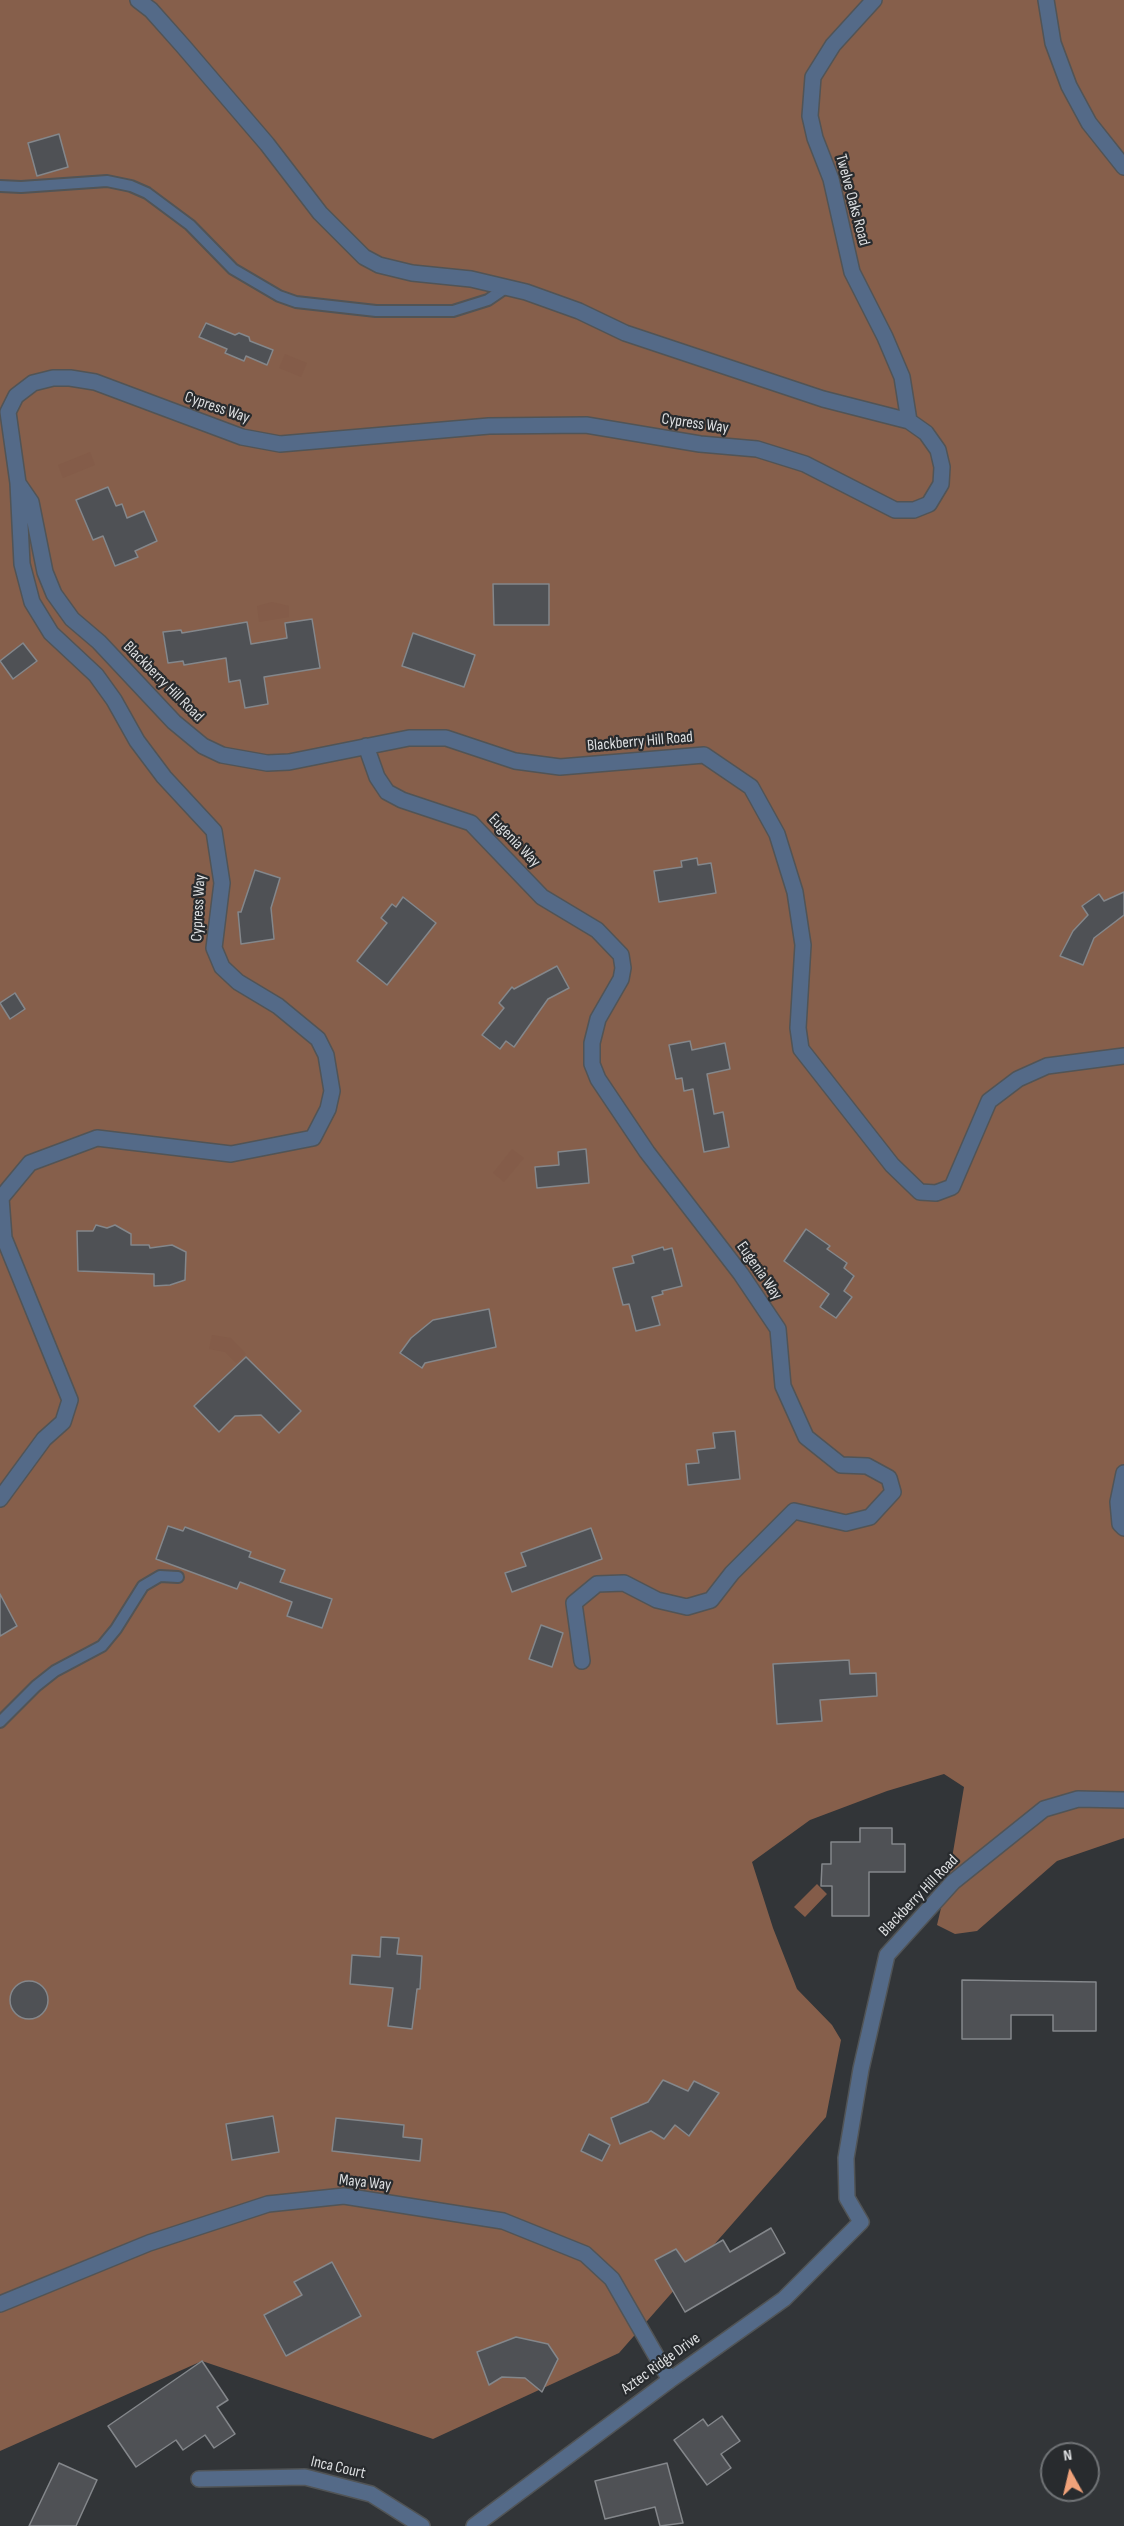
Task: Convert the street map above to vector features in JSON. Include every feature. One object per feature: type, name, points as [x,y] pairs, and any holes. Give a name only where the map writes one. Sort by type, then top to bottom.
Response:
[{"type":"street","name":"Cypress Way","points":[[0,1499],[44,1439],[63,1422],[70,1400],[4,1238],[1,1198],[30,1163],[97,1138],[231,1154],[314,1138],[328,1109],[332,1091],[326,1055],[318,1039],[278,1006],[238,982],[222,968],[214,948],[222,883],[214,831],[164,777],[137,741],[114,700],[96,675],[51,633],[32,602],[22,564],[18,483],[8,412],[16,396],[33,383],[53,378],[95,382],[242,436],[280,444],[489,426],[586,425],[700,444],[757,449],[805,464],[895,510],[914,510],[929,504],[941,484],[942,467],[938,450],[926,433],[909,421],[823,399],[625,333],[579,311],[507,287],[443,274],[412,273],[379,265],[364,257],[320,213],[213,81],[151,10],[138,0]]},
{"type":"street","name":"Twelve Oaks Road","points":[[874,0],[833,45],[813,77],[810,116],[815,138],[831,179],[852,272],[885,337],[902,377],[909,421]]},
{"type":"street","points":[[1046,0],[1053,43],[1069,86],[1089,123],[1124,167]]},
{"type":"street","name":"Blackberry Hill Road","points":[[18,483],[31,502],[45,572],[54,594],[72,619],[99,642],[151,699],[203,746],[222,754],[267,763],[289,762],[409,738],[446,738],[515,761],[560,767],[704,755],[751,788],[777,834],[795,892],[803,945],[798,1028],[801,1049],[892,1165],[920,1192],[936,1194],[952,1187],[989,1101],[1018,1078],[1047,1066],[1124,1056]]},
{"type":"street","name":"Eugenia Way","points":[[366,746],[377,777],[387,792],[402,800],[471,823],[542,897],[597,930],[621,955],[623,968],[621,979],[598,1019],[592,1043],[592,1064],[598,1079],[647,1152],[741,1274],[778,1329],[783,1386],[806,1437],[841,1465],[867,1466],[889,1478],[892,1492],[870,1517],[846,1523],[794,1511],[732,1573],[711,1600],[687,1606],[657,1600],[624,1583],[597,1584],[574,1603],[582,1661]]},
{"type":"street","points":[[1124,1473],[1118,1502],[1120,1524],[1124,1528]]},
{"type":"street","name":"Blackberry Hill Road","points":[[861,2222],[847,2198],[846,2158],[861,2069],[887,1955],[953,1882],[1044,1809],[1078,1799],[1124,1800]]},
{"type":"street","name":"Maya Way","points":[[0,2304],[148,2243],[268,2204],[344,2196],[503,2221],[585,2254],[612,2279],[670,2380]]},
{"type":"street","name":"Aztec Ridge Drive","points":[[474,2526],[670,2380],[784,2300],[861,2222]]},
{"type":"street","name":"Inca Court","points":[[199,2479],[305,2477],[371,2494],[422,2526]]},
{"type":"lane","points":[[0,186],[21,187],[107,181],[130,186],[147,193],[190,225],[233,269],[279,296],[296,302],[376,311],[453,312],[488,300],[507,287]]},
{"type":"lane","points":[[0,1722],[42,1681],[102,1646],[116,1629],[143,1586],[160,1576],[178,1577]]},
{"type":"shaded area","points":[[0,0],[1124,0],[1124,1838],[1057,1861],[977,1931],[955,1934],[937,1925],[950,1870],[964,1787],[944,1774],[887,1791],[810,1820],[752,1862],[773,1928],[797,1989],[832,2025],[841,2040],[826,2117],[619,2353],[433,2439],[202,2361],[0,2451]]},
{"type":"shaded area","points":[[285,354],[307,363],[301,377],[279,368]]},
{"type":"shaded area","points":[[90,452],[95,465],[63,478],[58,465]]},
{"type":"shaded area","points":[[272,602],[289,606],[289,617],[259,622],[257,606]]},
{"type":"shaded area","points":[[512,1149],[524,1158],[504,1182],[493,1173]]},
{"type":"shaded area","points":[[212,1335],[231,1338],[246,1354],[236,1363],[225,1352],[209,1349]]},
{"type":"shaded area","points":[[817,1884],[827,1894],[805,1917],[794,1907]]},
{"type":"building","points":[[59,134],[68,167],[37,176],[28,143]]},
{"type":"building","points":[[206,323],[235,335],[239,333],[249,337],[250,341],[273,350],[267,365],[246,356],[244,361],[225,353],[227,349],[199,337]]},
{"type":"building","points":[[108,487],[116,506],[122,504],[127,518],[144,511],[157,541],[135,551],[138,557],[115,566],[103,536],[93,540],[76,500]]},
{"type":"building","points":[[493,584],[549,584],[549,625],[494,625]]},
{"type":"building","points":[[312,619],[320,668],[264,677],[268,704],[245,708],[240,680],[229,682],[226,658],[184,665],[183,661],[168,663],[163,632],[181,630],[182,633],[247,622],[251,644],[287,638],[285,623]]},
{"type":"building","points":[[413,633],[475,655],[464,687],[402,666]]},
{"type":"building","points":[[23,643],[37,661],[13,679],[0,661]]},
{"type":"building","points":[[697,858],[698,865],[711,863],[716,893],[659,902],[654,871],[682,867],[681,861]]},
{"type":"building","points":[[255,870],[280,878],[271,908],[274,939],[241,944],[238,912],[241,912]]},
{"type":"building","points":[[1124,892],[1124,915],[1094,938],[1083,965],[1060,956],[1073,931],[1088,915],[1082,906],[1099,894],[1104,901]]},
{"type":"building","points":[[403,897],[436,923],[387,985],[357,961],[387,923],[381,918],[392,904],[396,907]]},
{"type":"building","points":[[557,966],[569,988],[548,999],[514,1047],[506,1041],[500,1049],[482,1035],[504,1008],[499,1003],[512,987],[514,989]]},
{"type":"building","points":[[15,993],[25,1009],[10,1019],[0,1003]]},
{"type":"building","points":[[690,1041],[692,1050],[725,1043],[730,1069],[707,1074],[714,1114],[723,1112],[729,1147],[704,1152],[693,1089],[684,1091],[682,1078],[676,1079],[669,1045]]},
{"type":"building","points":[[586,1149],[589,1183],[537,1188],[535,1167],[559,1165],[558,1152]]},
{"type":"building","points":[[96,1225],[107,1228],[115,1225],[131,1234],[131,1245],[149,1245],[150,1248],[172,1245],[186,1252],[185,1280],[170,1285],[154,1286],[154,1274],[78,1271],[77,1231],[93,1231]]},
{"type":"building","points":[[806,1229],[830,1246],[827,1249],[847,1263],[844,1268],[854,1276],[844,1291],[852,1297],[836,1318],[820,1307],[829,1294],[784,1261]]},
{"type":"building","points":[[663,1247],[664,1250],[672,1248],[682,1286],[662,1291],[663,1294],[652,1297],[660,1325],[636,1331],[629,1304],[623,1305],[613,1268],[634,1263],[632,1256]]},
{"type":"building","points":[[489,1309],[496,1347],[425,1363],[422,1368],[400,1353],[411,1338],[433,1320]]},
{"type":"building","points":[[246,1357],[301,1411],[279,1433],[261,1415],[235,1416],[219,1432],[194,1406]]},
{"type":"building","points":[[735,1431],[740,1479],[688,1485],[686,1464],[699,1463],[697,1450],[715,1448],[713,1433]]},
{"type":"building","points":[[168,1526],[183,1531],[185,1527],[251,1552],[249,1557],[285,1570],[280,1582],[332,1599],[322,1628],[287,1616],[292,1602],[240,1582],[237,1589],[156,1559]]},
{"type":"building","points":[[591,1528],[602,1559],[512,1592],[505,1573],[526,1566],[521,1553]]},
{"type":"building","points":[[0,1594],[17,1626],[0,1636]]},
{"type":"building","points":[[541,1625],[563,1633],[552,1667],[529,1659]]},
{"type":"building","points":[[849,1660],[850,1674],[876,1673],[877,1696],[820,1700],[822,1721],[777,1724],[773,1664]]},
{"type":"building","points":[[860,1828],[892,1828],[892,1844],[905,1844],[905,1872],[869,1872],[869,1916],[832,1916],[832,1886],[821,1886],[822,1864],[831,1864],[831,1842],[860,1842]]},
{"type":"building","points":[[381,1937],[399,1938],[397,1954],[422,1956],[420,1989],[417,1989],[412,2029],[388,2026],[393,1988],[350,1984],[352,1955],[380,1957]]},
{"type":"building","points":[[962,1980],[1096,1982],[1096,2031],[1053,2031],[1053,2015],[1011,2015],[1011,2039],[962,2039]]},
{"type":"building","points":[[29,1981],[36,1982],[42,1987],[47,1993],[47,2007],[42,2013],[36,2018],[29,2019],[22,2018],[16,2013],[11,2007],[10,2000],[11,1993],[16,1987],[22,1982]]},
{"type":"building","points":[[663,2080],[688,2091],[694,2081],[719,2093],[689,2136],[675,2125],[664,2139],[651,2131],[620,2144],[611,2118],[648,2102]]},
{"type":"building","points":[[273,2116],[279,2152],[232,2160],[226,2124]]},
{"type":"building","points":[[336,2118],[404,2125],[403,2137],[422,2139],[420,2161],[332,2151]]},
{"type":"building","points":[[589,2134],[610,2145],[602,2161],[581,2151]]},
{"type":"building","points":[[771,2228],[785,2253],[685,2312],[655,2260],[676,2249],[685,2262],[723,2240],[730,2252]]},
{"type":"building","points":[[332,2262],[361,2316],[286,2356],[264,2315],[302,2295],[294,2282]]},
{"type":"building","points":[[516,2337],[548,2344],[558,2359],[542,2392],[525,2378],[502,2377],[489,2385],[477,2352]]},
{"type":"building","points":[[202,2361],[228,2400],[217,2407],[235,2434],[214,2448],[205,2435],[183,2450],[176,2440],[136,2467],[108,2426]]},
{"type":"building","points":[[722,2416],[740,2441],[721,2454],[731,2468],[707,2485],[674,2440],[703,2419],[708,2426]]},
{"type":"building","points":[[59,2463],[97,2480],[76,2526],[29,2526]]},
{"type":"building","points":[[667,2463],[683,2523],[660,2526],[655,2507],[605,2519],[595,2481]]}]
